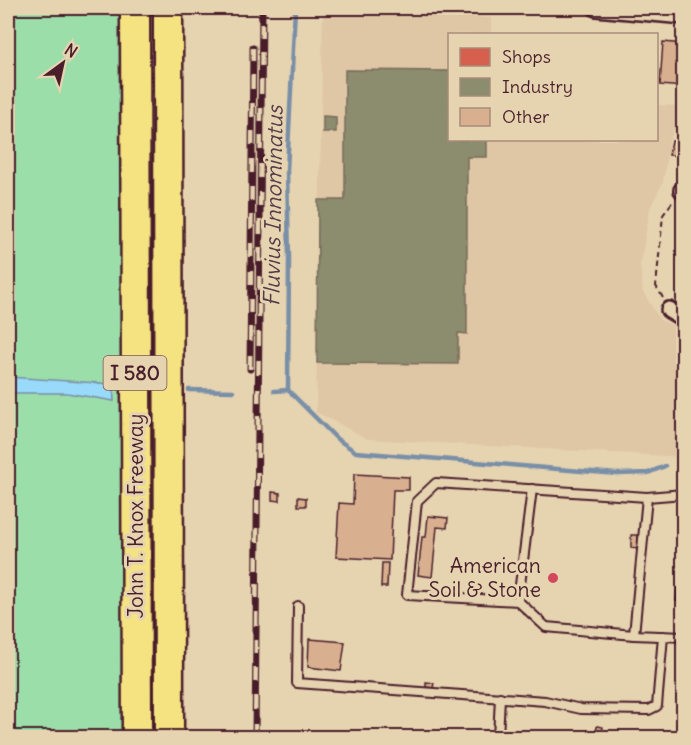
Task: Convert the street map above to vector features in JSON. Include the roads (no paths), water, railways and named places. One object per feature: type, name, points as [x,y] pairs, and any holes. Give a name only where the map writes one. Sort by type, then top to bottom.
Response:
[{"type":"highway","name":"John T. Knox Freeway","points":[[135,8],[137,738]]},
{"type":"highway","name":"John T. Knox Freeway","points":[[168,8],[169,738]]},
{"type":"street","points":[[596,8],[684,16]]},
{"type":"street","points":[[669,310],[684,319]]},
{"type":"lane","points":[[684,494],[647,497],[436,483],[417,501],[407,595],[518,601],[546,627],[684,637]]},
{"type":"lane","points":[[518,601],[532,489]]},
{"type":"lane","points":[[634,635],[647,497]]},
{"type":"lane","points":[[298,606],[297,683],[545,701],[581,709],[649,710],[657,706],[663,636]]},
{"type":"lane","points":[[498,738],[501,697]]},
{"type":"water","points":[[8,377],[113,384],[114,401],[67,393],[8,393]]},
{"type":"waterway","name":"Fluvius Innominatus","points":[[288,390],[287,171],[295,8]]},
{"type":"waterway","name":"Fluvius Innominatus","points":[[189,390],[233,391]]},
{"type":"waterway","points":[[288,390],[337,439],[356,452],[617,474],[648,473],[665,466]]},
{"type":"waterway","name":"Fluvius Innominatus","points":[[274,391],[288,390]]},
{"type":"railway","points":[[255,738],[262,8]]},
{"type":"railway","points":[[250,369],[253,48]]},
{"type":"place","name":"American Soil & Stone","points":[[553,578]]}]
